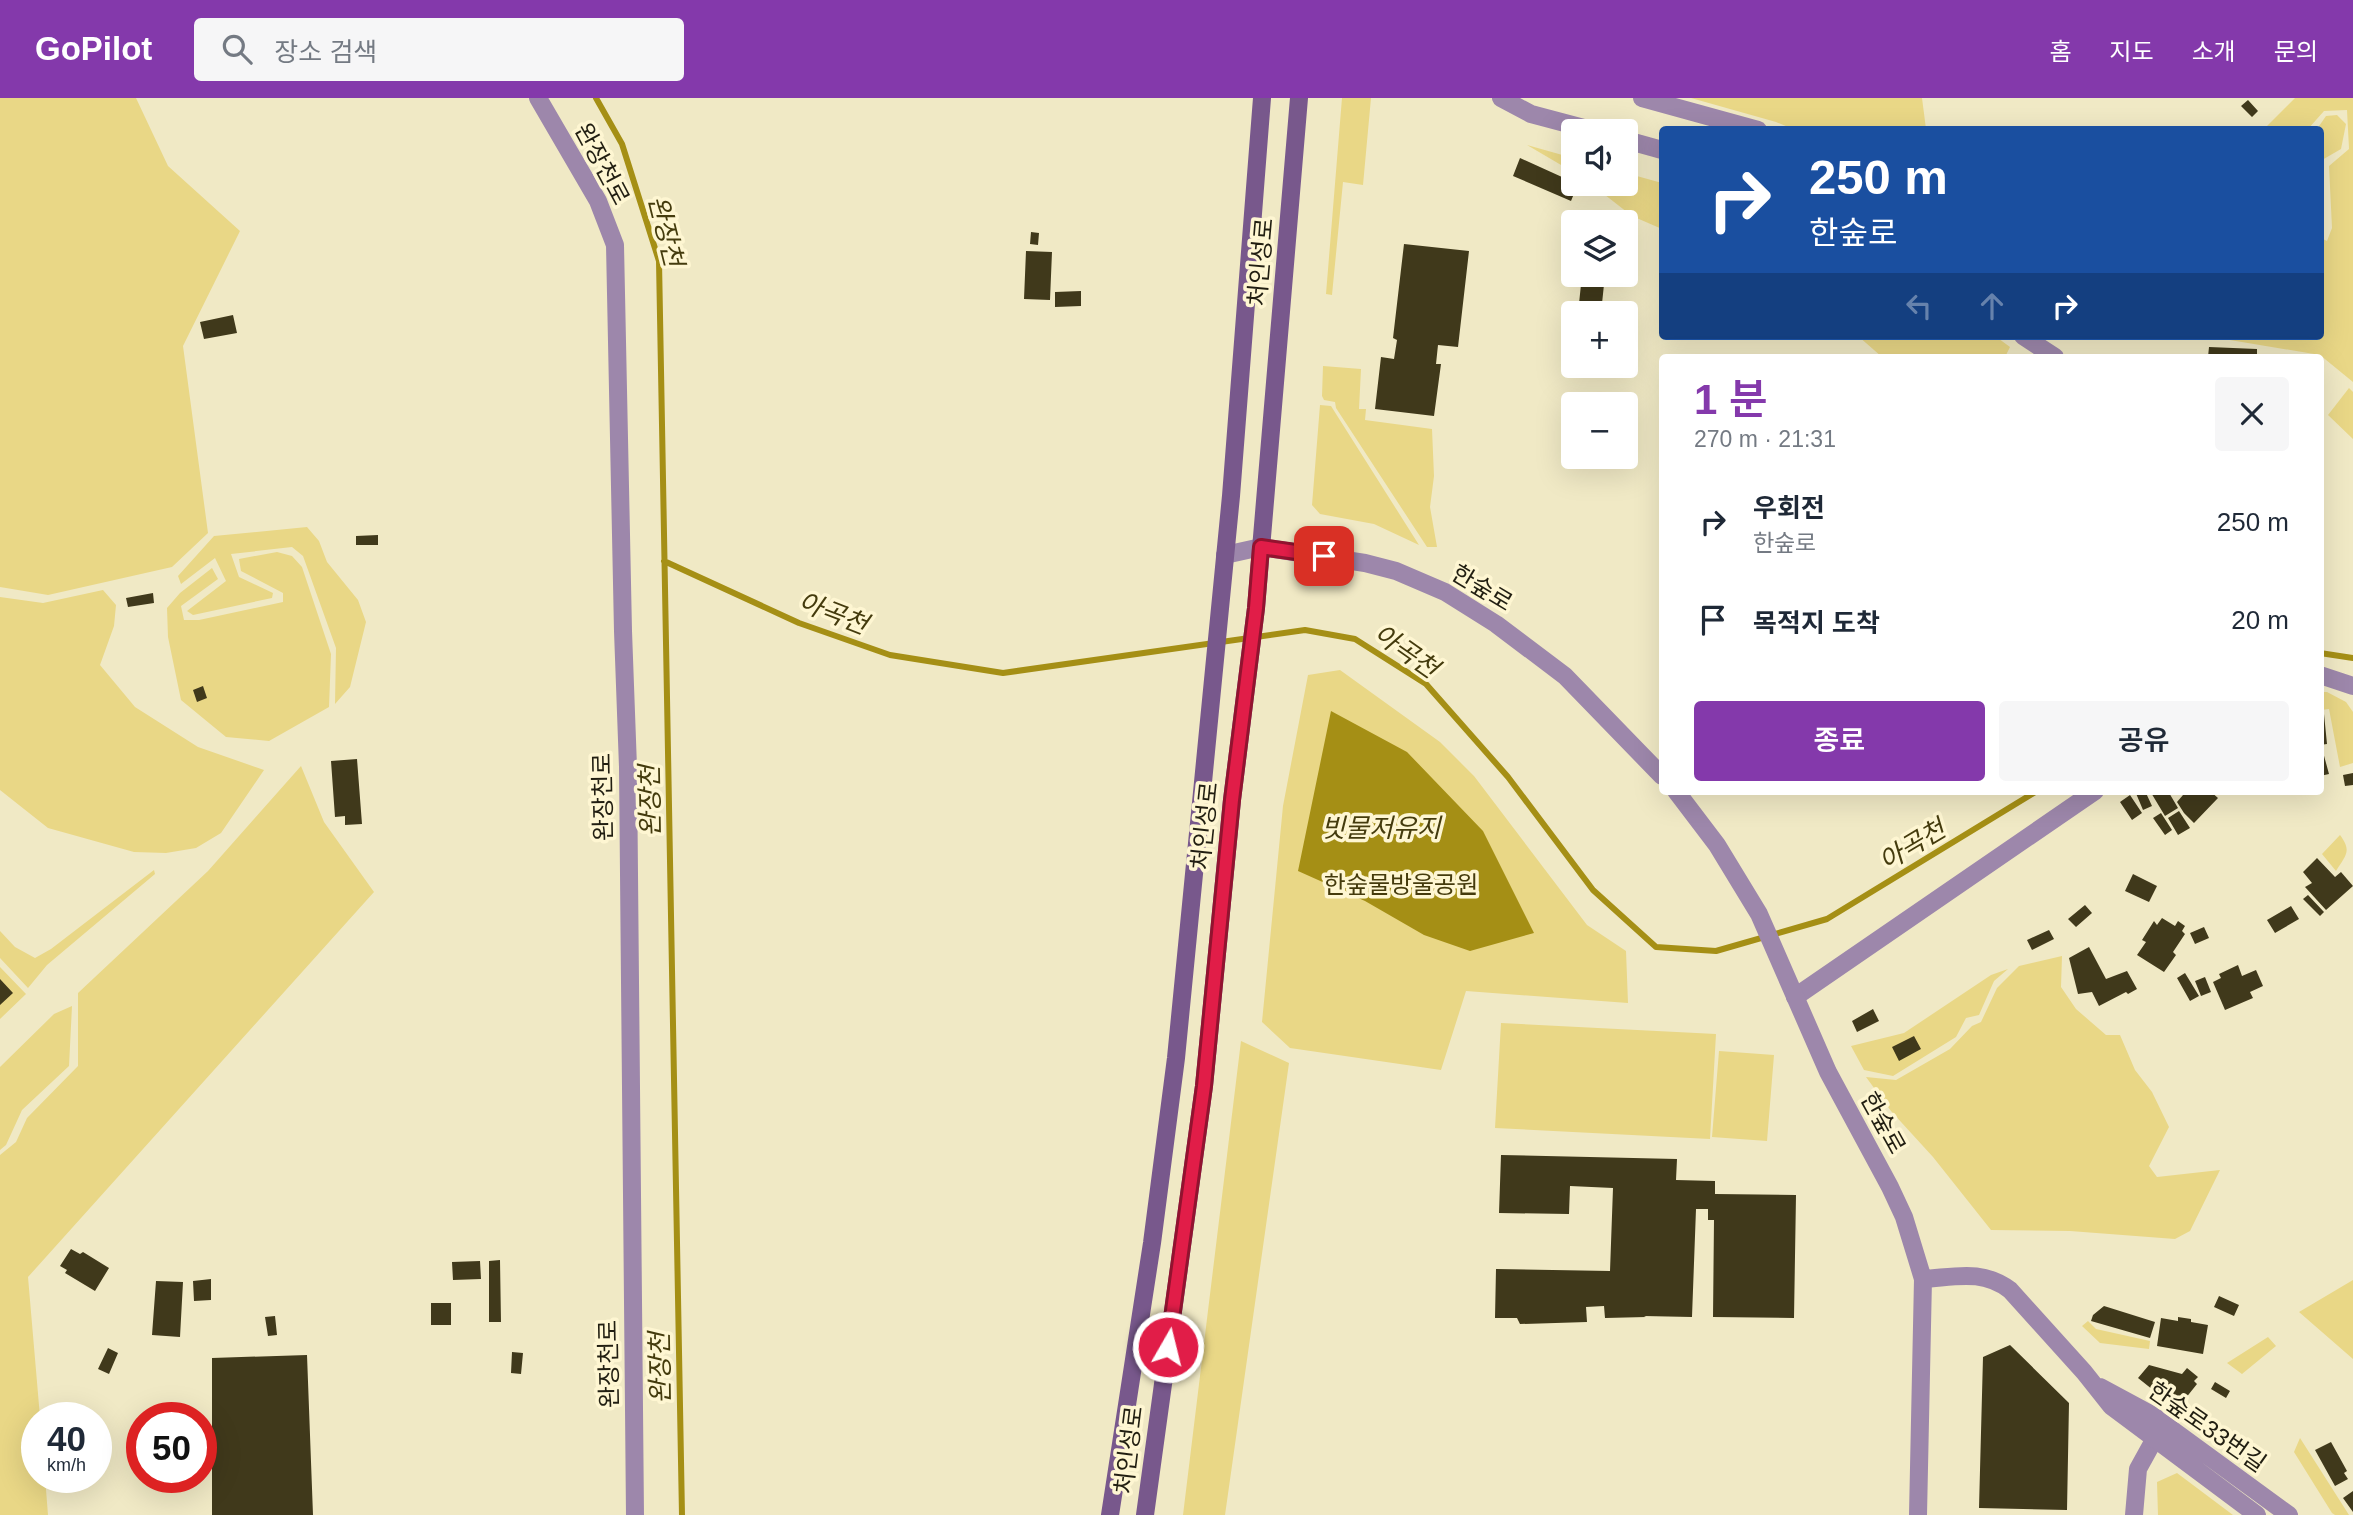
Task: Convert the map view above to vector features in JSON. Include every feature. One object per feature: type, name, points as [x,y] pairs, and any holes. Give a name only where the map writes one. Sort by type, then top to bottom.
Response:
[{"type":"main road","name":"처인성로","points":[[1110,1515],[1152,1243],[1176,1058],[1220,612],[1262,98]]},
{"type":"main road","name":"처인성로","points":[[1145,1515],[1204,1086],[1232,800],[1256,608],[1299,98]]},
{"type":"street","name":"완장천로","points":[[538,98],[598,201],[615,246],[622,631],[628,767],[635,1515]]},
{"type":"street","points":[[1501,98],[1531,114],[1561,122]]},
{"type":"street","points":[[1642,98],[1744,126]]},
{"type":"street","points":[[1638,143],[1659,149]]},
{"type":"street","points":[[2029,340],[2050,354]]},
{"type":"street","name":"한숲로","points":[[1225,555],[1261,547],[1365,563],[1396,571],[1445,592],[1496,624],[1565,676],[1659,773]]},
{"type":"street","points":[[2324,676],[2353,686]]},
{"type":"street","name":"한숲로","points":[[1679,795],[1717,845],[1762,918],[1842,1100],[1890,1187],[1916,1250],[1923,1279],[1918,1515]]},
{"type":"street","points":[[1795,997],[2089,795]]},
{"type":"street","name":"한숲로33번길","points":[[1923,1279],[1982,1276],[2011,1290],[2094,1383],[2110,1406],[2257,1515]]},
{"type":"street","name":"한숲로33번길","points":[[2094,1383],[2152,1415],[2289,1515]]},
{"type":"street","points":[[2134,1515],[2138,1469],[2154,1440]]},
{"type":"green space","points":[[0,98],[136,98],[168,166],[240,231],[183,346],[208,533],[172,567],[48,595],[0,587]]},
{"type":"green space","points":[[1342,98],[1371,98],[1363,185],[1343,182],[1332,295],[1326,294]]},
{"type":"green space","points":[[1691,98],[1922,98],[1926,126],[1786,126]]},
{"type":"green space","points":[[2295,98],[2353,98],[2353,382],[2324,358],[2324,354],[2230,340],[2324,340],[2324,240],[2327,241],[2332,228],[2329,166],[2349,149],[2347,110],[2324,111],[2311,126],[2267,126]]},
{"type":"green space","points":[[2337,115],[2346,124],[2341,149],[2324,159],[2324,126],[2319,126],[2326,116]]},
{"type":"green space","points":[[1527,145],[1561,155],[1561,165]]},
{"type":"green space","points":[[1638,176],[1659,182],[1659,228],[1638,219],[1638,210],[1624,210],[1606,196],[1638,196]]},
{"type":"green space","points":[[1863,340],[2000,340],[2010,347],[2006,354],[1879,354]]},
{"type":"green space","points":[[1323,366],[1361,369],[1359,409],[1366,409],[1365,420],[1432,429],[1434,476],[1430,507],[1437,547],[1427,547],[1336,408],[1335,402],[1324,400]]},
{"type":"green space","points":[[2349,388],[2353,392],[2353,439],[2328,415]]},
{"type":"green space","points":[[1320,405],[1331,406],[1419,545],[1374,524],[1320,514],[1312,505]]},
{"type":"green space","points":[[307,527],[319,541],[327,562],[358,600],[366,622],[350,687],[335,704],[336,648],[303,556],[292,547],[231,554],[239,577],[273,593],[272,598],[193,615],[187,611],[226,581],[215,558],[181,584],[178,576],[214,536]]},
{"type":"green space","points":[[277,552],[292,556],[302,567],[331,654],[329,707],[269,741],[226,737],[181,700],[168,637],[167,608],[180,593],[212,568],[218,579],[181,606],[184,620],[199,620],[283,602],[283,593],[241,571],[239,559]]},
{"type":"green space","points":[[103,590],[116,605],[114,626],[100,665],[135,707],[198,747],[264,770],[221,833],[196,848],[166,853],[134,852],[48,828],[0,790],[0,597],[43,603]]},
{"type":"green space","name":"한숲물방울공원","points":[[1340,670],[1440,742],[1474,776],[1587,925],[1626,951],[1628,1003],[1466,991],[1441,1070],[1290,1048],[1262,1022],[1283,806],[1308,675]]},
{"type":"green space","points":[[2324,692],[2346,702],[2353,712],[2353,763],[2340,767],[2329,709],[2324,710]]},
{"type":"green space","points":[[301,766],[324,822],[374,892],[28,1277],[39,1402],[21,1402],[21,1493],[46,1493],[48,1515],[0,1515],[0,1155],[16,1142],[27,1118],[78,1066],[78,993],[208,871]]},
{"type":"green space","points":[[2340,835],[2347,849],[2336,871],[2322,854]]},
{"type":"green space","points":[[154,870],[155,874],[47,965],[28,988],[0,958],[0,931],[15,947],[35,958],[51,949]]},
{"type":"green space","points":[[2062,956],[2061,987],[2076,1009],[2106,1035],[2120,1035],[2135,1070],[2152,1092],[2169,1127],[2149,1166],[2157,1177],[2220,1170],[2190,1231],[2175,1239],[2070,1231],[1991,1230],[1933,1157],[1891,1111],[1866,1077],[1896,1080],[1950,1049],[1972,1026],[1981,1022],[1997,988],[2019,966]]},
{"type":"green space","points":[[0,967],[26,994],[0,1019]]},
{"type":"green space","points":[[2008,969],[1994,981],[1979,1015],[1966,1018],[1956,1037],[1893,1076],[1864,1070],[1851,1046],[1904,1033],[1991,975]]},
{"type":"green space","points":[[72,1006],[69,1066],[22,1110],[6,1145],[0,1150],[0,1067],[54,1014]]},
{"type":"green space","points":[[1501,1023],[1716,1034],[1710,1139],[1495,1128]]},
{"type":"green space","points":[[1241,1041],[1289,1063],[1225,1515],[1183,1515]]},
{"type":"green space","points":[[1719,1051],[1774,1055],[1767,1141],[1712,1137]]},
{"type":"green space","points":[[2353,1280],[2353,1359],[2299,1312]]},
{"type":"green space","points":[[2088,1321],[2096,1329],[2150,1341],[2149,1349],[2100,1343],[2082,1326]]},
{"type":"green space","points":[[2268,1337],[2276,1346],[2242,1374],[2227,1363]]},
{"type":"green space","points":[[2300,1438],[2349,1515],[2332,1513],[2294,1452]]},
{"type":"green space","points":[[2177,1473],[2233,1515],[2158,1515],[2157,1482]]},
{"type":"water","name":"빗물저유지","points":[[1331,711],[1407,752],[1483,831],[1534,933],[1470,951],[1424,935],[1365,901],[1298,871]]},
{"type":"building","points":[[2248,100],[2258,111],[2252,117],[2241,106]]},
{"type":"building","points":[[1520,158],[1561,177],[1561,196],[1573,196],[1571,201],[1513,176]]},
{"type":"building","points":[[1031,232],[1039,233],[1038,245],[1030,244]]},
{"type":"building","points":[[1404,244],[1469,251],[1458,347],[1438,345],[1436,364],[1441,364],[1434,416],[1375,409],[1381,357],[1394,359],[1397,340],[1393,338]]},
{"type":"building","points":[[1026,251],[1052,252],[1050,300],[1024,299]]},
{"type":"building","points":[[1581,287],[1604,287],[1602,301],[1579,301]]},
{"type":"building","points":[[1081,291],[1081,306],[1055,307],[1055,292]]},
{"type":"building","points":[[233,315],[237,333],[204,339],[200,322]]},
{"type":"building","points":[[2209,347],[2257,349],[2257,354],[2208,354]]},
{"type":"building","points":[[378,535],[378,545],[356,545],[356,536]]},
{"type":"building","points":[[153,593],[154,603],[128,607],[126,598]]},
{"type":"building","points":[[203,686],[207,698],[197,702],[193,690]]},
{"type":"building","points":[[2324,714],[2327,744],[2324,744]]},
{"type":"building","points":[[2324,756],[2329,774],[2324,775]]},
{"type":"building","points":[[357,759],[362,824],[345,825],[345,816],[335,817],[331,761]]},
{"type":"building","points":[[2353,773],[2353,785],[2345,786],[2343,775]]},
{"type":"building","points":[[2130,795],[2142,813],[2132,820],[2120,802]]},
{"type":"building","points":[[2137,795],[2147,795],[2152,806],[2143,810]]},
{"type":"building","points":[[2152,795],[2170,795],[2178,808],[2165,816]]},
{"type":"building","points":[[2183,795],[2215,795],[2218,798],[2194,823],[2177,802]]},
{"type":"building","points":[[2179,811],[2190,828],[2178,835],[2168,818]]},
{"type":"building","points":[[2161,813],[2172,830],[2165,835],[2153,818]]},
{"type":"building","points":[[2317,858],[2335,877],[2341,872],[2353,886],[2326,910],[2305,887],[2312,883],[2303,872]]},
{"type":"building","points":[[2133,874],[2157,886],[2149,902],[2125,891]]},
{"type":"building","points":[[2308,895],[2324,912],[2320,916],[2303,899]]},
{"type":"building","points":[[2085,905],[2092,913],[2076,927],[2068,919]]},
{"type":"building","points":[[2291,906],[2299,919],[2275,933],[2267,920]]},
{"type":"building","points":[[2162,918],[2175,926],[2178,921],[2185,926],[2182,931],[2185,934],[2173,952],[2176,955],[2164,972],[2137,955],[2146,942],[2142,940],[2154,921],[2157,925]]},
{"type":"building","points":[[2204,927],[2209,938],[2195,944],[2190,933]]},
{"type":"building","points":[[2049,930],[2054,939],[2032,950],[2027,940]]},
{"type":"building","points":[[2089,947],[2106,979],[2127,971],[2137,989],[2099,1006],[2092,992],[2078,994],[2069,958]]},
{"type":"building","points":[[2238,965],[2242,976],[2256,970],[2263,986],[2250,992],[2253,998],[2225,1010],[2213,982],[2221,978],[2219,974]]},
{"type":"building","points":[[2185,973],[2199,996],[2190,1001],[2177,978]]},
{"type":"building","points":[[2205,977],[2211,992],[2201,996],[2195,981]]},
{"type":"building","points":[[0,979],[13,993],[0,1005]]},
{"type":"building","points":[[1873,1009],[1879,1021],[1857,1032],[1852,1021]]},
{"type":"building","points":[[1914,1036],[1921,1049],[1899,1061],[1892,1047]]},
{"type":"building","points":[[1501,1155],[1677,1159],[1676,1180],[1715,1181],[1715,1194],[1796,1195],[1794,1318],[1713,1317],[1714,1220],[1708,1220],[1708,1209],[1696,1209],[1692,1317],[1605,1318],[1604,1306],[1586,1307],[1587,1322],[1520,1324],[1517,1318],[1495,1318],[1496,1269],[1610,1271],[1613,1188],[1570,1186],[1569,1214],[1499,1213]]},
{"type":"building","points":[[71,1249],[80,1254],[83,1252],[109,1268],[95,1291],[65,1273],[67,1270],[60,1266]]},
{"type":"building","points":[[500,1260],[501,1322],[489,1322],[489,1261]]},
{"type":"building","points":[[480,1261],[481,1279],[453,1280],[452,1262]]},
{"type":"building","points":[[211,1279],[211,1300],[194,1301],[193,1281]]},
{"type":"building","points":[[156,1281],[183,1282],[180,1337],[152,1335]]},
{"type":"building","points":[[2219,1296],[2239,1305],[2234,1316],[2214,1307]]},
{"type":"building","points":[[431,1303],[451,1303],[451,1325],[431,1325]]},
{"type":"building","points":[[2104,1306],[2155,1322],[2150,1338],[2091,1321],[2093,1315]]},
{"type":"building","points":[[275,1316],[277,1335],[268,1336],[265,1317]]},
{"type":"building","points":[[2178,1317],[2208,1325],[2203,1354],[2157,1346],[2161,1318],[2178,1321]]},
{"type":"building","points":[[2010,1345],[2069,1403],[2067,1510],[1979,1508],[1983,1357]]},
{"type":"building","points":[[108,1348],[118,1353],[109,1374],[98,1369]]},
{"type":"building","points":[[512,1352],[523,1353],[521,1374],[511,1373]]},
{"type":"building","points":[[307,1355],[313,1515],[212,1515],[212,1493],[217,1493],[217,1402],[212,1402],[212,1358]]},
{"type":"building","points":[[2149,1365],[2182,1374],[2187,1368],[2198,1377],[2194,1381],[2197,1384],[2177,1409],[2138,1378]]},
{"type":"building","points":[[2215,1382],[2230,1391],[2226,1398],[2211,1389]]},
{"type":"building","points":[[2331,1442],[2347,1471],[2344,1473],[2348,1479],[2335,1486],[2315,1450]]},
{"type":"building","points":[[2353,1491],[2353,1512],[2343,1498]]},
{"type":"waterway","name":"완장천","points":[[596,98],[622,144],[659,261],[682,1515]]},
{"type":"waterway","name":"아곡천","points":[[664,561],[799,623],[890,655],[1003,673],[1305,630],[1355,639],[1426,684],[1508,777],[1593,890],[1656,947],[1716,951],[1827,919],[2030,795]]},
{"type":"waterway","name":"아곡천","points":[[2324,654],[2353,658]]},
{"type":"route","points":[[1168,1347],[1204,1086],[1232,800],[1261,547],[1324,556]]}]
